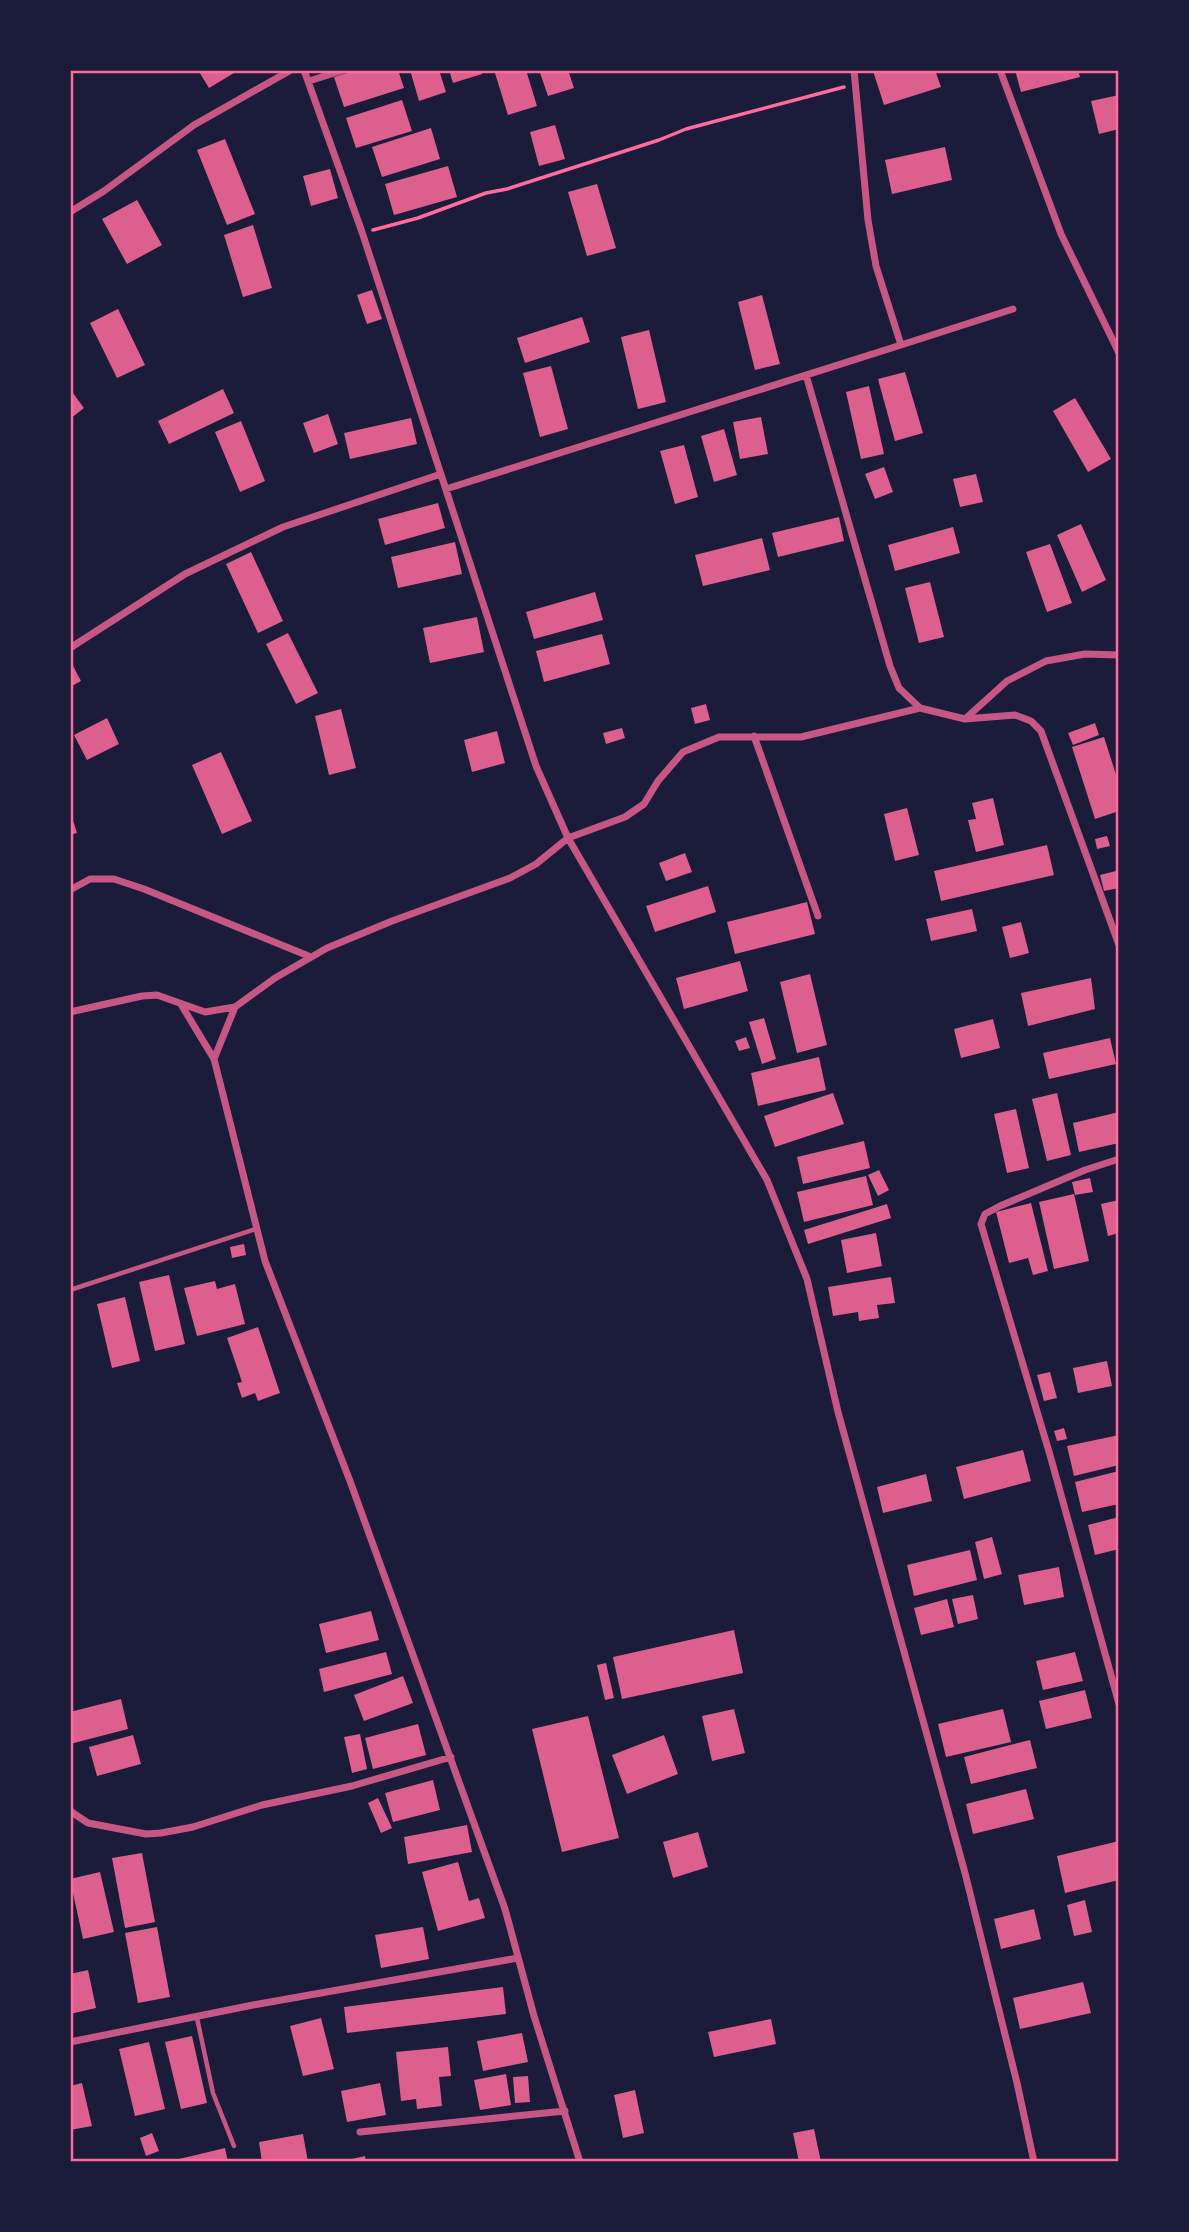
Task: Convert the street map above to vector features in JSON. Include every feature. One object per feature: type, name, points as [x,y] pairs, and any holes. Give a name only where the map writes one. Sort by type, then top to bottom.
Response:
[{"type":"street","points":[[70,212],[104,191],[194,125],[291,70]]},
{"type":"street","points":[[304,70],[362,232],[536,766],[568,838],[766,1180],[807,1279],[838,1412],[965,1873],[1034,2162]]},
{"type":"street","points":[[309,81],[344,70]]},
{"type":"street","points":[[854,70],[868,220],[876,266],[901,345]]},
{"type":"street","points":[[1000,70],[1061,233],[1119,353]]},
{"type":"street","points":[[446,489],[1013,309]]},
{"type":"street","points":[[806,375],[890,666],[899,688],[920,708]]},
{"type":"street","points":[[70,649],[185,574],[283,527],[441,474]]},
{"type":"street","points":[[964,719],[1007,681],[1046,661],[1085,653],[1119,655]]},
{"type":"street","points":[[70,1012],[157,995],[205,1012],[235,1007],[275,978],[311,957],[392,921],[510,878],[536,864],[568,838],[625,817],[644,804],[658,781],[683,752],[719,737],[801,737],[920,708],[964,719],[1015,715],[1031,721],[1041,731],[1119,945]]},
{"type":"street","points":[[754,736],[818,916]]},
{"type":"street","points":[[70,890],[90,879],[114,879],[311,957]]},
{"type":"street","points":[[182,1005],[214,1059],[265,1261],[350,1481],[505,1909],[580,2162]]},
{"type":"street","points":[[214,1059],[235,1007]]},
{"type":"street","points":[[1119,1159],[1085,1170],[1000,1206],[985,1214],[981,1224],[1050,1455],[1119,1704]]},
{"type":"street","points":[[70,1811],[88,1823],[146,1834],[161,1833],[193,1827],[262,1805],[352,1786],[451,1756]]},
{"type":"street","points":[[70,2042],[253,2005],[518,1958]]},
{"type":"street","points":[[360,2132],[565,2111]]},
{"type":"lane","points":[[70,1290],[257,1228]]},
{"type":"lane","points":[[197,2018],[213,2093],[234,2146]]},
{"type":"path","points":[[362,232],[418,218],[486,193],[507,189],[686,129],[856,83]]},
{"type":"building","points":[[198,70],[239,70],[209,88]]},
{"type":"building","points":[[357,70],[398,70],[404,88],[344,107],[334,77]]},
{"type":"building","points":[[410,70],[439,70],[446,92],[419,101]]},
{"type":"building","points":[[449,70],[481,70],[482,74],[453,83]]},
{"type":"building","points":[[494,70],[526,70],[537,106],[508,115]]},
{"type":"building","points":[[539,70],[568,70],[574,88],[548,96]]},
{"type":"building","points":[[935,70],[941,87],[884,105],[873,71]]},
{"type":"building","points":[[1015,70],[1078,70],[1080,77],[1021,92]]},
{"type":"building","points":[[1119,95],[1119,129],[1099,134],[1091,101]]},
{"type":"building","points":[[402,100],[412,131],[356,148],[346,118]]},
{"type":"building","points":[[555,125],[565,159],[539,166],[530,132]]},
{"type":"building","points":[[431,128],[440,159],[382,177],[372,147]]},
{"type":"building","points":[[225,139],[255,214],[227,225],[197,150]]},
{"type":"building","points":[[945,147],[952,180],[892,194],[885,160]]},
{"type":"building","points":[[448,166],[457,197],[394,215],[385,184]]},
{"type":"building","points":[[330,169],[338,198],[311,206],[303,176]]},
{"type":"building","points":[[597,184],[616,248],[587,256],[568,192]]},
{"type":"building","points":[[137,200],[162,245],[127,264],[102,219]]},
{"type":"building","points":[[253,225],[272,288],[243,297],[224,235]]},
{"type":"building","points":[[372,290],[382,319],[367,324],[357,295]]},
{"type":"building","points":[[762,295],[780,364],[755,370],[738,302]]},
{"type":"building","points":[[118,309],[145,365],[117,378],[90,323]]},
{"type":"building","points":[[582,317],[590,342],[525,363],[517,338]]},
{"type":"building","points":[[649,330],[666,402],[638,409],[621,337]]},
{"type":"building","points":[[551,366],[568,429],[540,437],[523,373]]},
{"type":"building","points":[[905,372],[923,433],[895,441],[878,379]]},
{"type":"building","points":[[869,386],[884,454],[861,459],[846,392]]},
{"type":"building","points":[[70,389],[84,408],[70,419]]},
{"type":"building","points":[[223,389],[234,413],[169,444],[158,421]]},
{"type":"building","points":[[1075,398],[1111,459],[1088,472],[1053,411]]},
{"type":"building","points":[[328,414],[338,444],[314,453],[303,423]]},
{"type":"building","points":[[761,417],[768,454],[740,459],[733,422]]},
{"type":"building","points":[[411,418],[417,444],[350,459],[344,433]]},
{"type":"building","points":[[241,421],[265,481],[240,492],[215,432]]},
{"type":"building","points":[[724,429],[737,475],[714,482],[701,436]]},
{"type":"building","points":[[684,445],[698,497],[675,504],[660,451]]},
{"type":"building","points":[[884,467],[893,492],[875,499],[865,474]]},
{"type":"building","points":[[976,474],[983,502],[960,507],[953,479]]},
{"type":"building","points":[[438,503],[445,528],[385,545],[378,519]]},
{"type":"building","points":[[839,517],[844,541],[778,557],[772,533]]},
{"type":"building","points":[[1081,524],[1106,580],[1082,592],[1057,535]]},
{"type":"building","points":[[953,527],[960,553],[895,571],[888,545]]},
{"type":"building","points":[[762,538],[770,570],[703,586],[695,555]]},
{"type":"building","points":[[455,542],[462,574],[398,588],[391,557]]},
{"type":"building","points":[[1050,544],[1072,603],[1047,612],[1026,552]]},
{"type":"building","points":[[251,552],[283,621],[258,633],[226,564]]},
{"type":"building","points":[[930,582],[944,637],[919,643],[905,588]]},
{"type":"building","points":[[595,592],[603,620],[534,639],[526,612]]},
{"type":"building","points":[[477,617],[484,652],[430,663],[423,628]]},
{"type":"building","points":[[288,633],[318,693],[296,704],[266,644]]},
{"type":"building","points":[[602,634],[610,664],[544,682],[536,651]]},
{"type":"building","points":[[70,660],[81,681],[70,687]]},
{"type":"building","points":[[706,704],[710,720],[695,724],[691,708]]},
{"type":"building","points":[[341,709],[356,768],[329,775],[315,716]]},
{"type":"building","points":[[107,718],[119,744],[87,760],[74,735]]},
{"type":"building","points":[[1095,723],[1099,735],[1073,745],[1068,733]]},
{"type":"building","points":[[622,728],[625,738],[606,744],[603,733]]},
{"type":"building","points":[[497,731],[505,763],[472,772],[464,740]]},
{"type":"building","points":[[1104,737],[1119,784],[1119,811],[1095,819],[1072,747]]},
{"type":"building","points":[[221,752],[252,821],[222,834],[192,765]]},
{"type":"building","points":[[993,798],[1004,845],[976,852],[968,820],[976,819],[972,803]]},
{"type":"building","points":[[907,808],[919,855],[895,861],[884,814]]},
{"type":"building","points":[[70,811],[77,833],[70,835]]},
{"type":"building","points":[[1107,836],[1110,846],[1097,849],[1095,839]]},
{"type":"building","points":[[1047,845],[1054,875],[941,901],[934,871]]},
{"type":"building","points":[[685,853],[692,872],[666,881],[659,863]]},
{"type":"building","points":[[1116,871],[1119,888],[1104,891],[1100,875]]},
{"type":"building","points":[[708,886],[716,912],[655,932],[646,906]]},
{"type":"building","points":[[807,902],[815,934],[735,954],[727,922]]},
{"type":"building","points":[[972,909],[977,931],[931,941],[926,919]]},
{"type":"building","points":[[1021,922],[1029,953],[1010,958],[1002,927]]},
{"type":"building","points":[[740,961],[748,991],[684,1009],[676,978]]},
{"type":"building","points":[[810,974],[827,1045],[797,1053],[780,982]]},
{"type":"building","points":[[1091,978],[1095,1009],[1028,1026],[1021,993]]},
{"type":"building","points":[[764,1018],[776,1059],[762,1064],[749,1022]]},
{"type":"building","points":[[993,1019],[1000,1048],[961,1058],[954,1029]]},
{"type":"building","points":[[746,1037],[750,1048],[739,1051],[735,1041]]},
{"type":"building","points":[[1110,1038],[1116,1064],[1049,1079],[1043,1053]]},
{"type":"building","points":[[819,1057],[826,1090],[758,1106],[751,1073]]},
{"type":"building","points":[[833,1093],[844,1124],[775,1147],[764,1116]]},
{"type":"building","points":[[1057,1093],[1071,1155],[1047,1161],[1032,1099]]},
{"type":"building","points":[[1016,1109],[1029,1168],[1007,1173],[994,1114]]},
{"type":"building","points":[[1119,1112],[1119,1143],[1079,1152],[1073,1123]]},
{"type":"building","points":[[864,1141],[870,1168],[803,1184],[797,1157]]},
{"type":"building","points":[[879,1170],[889,1190],[878,1196],[868,1175]]},
{"type":"building","points":[[866,1176],[873,1205],[804,1222],[797,1192]]},
{"type":"building","points":[[1090,1178],[1093,1192],[1075,1195],[1072,1182]]},
{"type":"building","points":[[1074,1194],[1089,1261],[1054,1269],[1039,1202]]},
{"type":"building","points":[[1119,1200],[1119,1233],[1108,1236],[1101,1204]]},
{"type":"building","points":[[1031,1203],[1048,1271],[1033,1275],[1028,1258],[1009,1263],[996,1212]]},
{"type":"building","points":[[887,1204],[891,1218],[808,1244],[804,1230]]},
{"type":"building","points":[[876,1233],[882,1266],[847,1273],[841,1240]]},
{"type":"building","points":[[244,1244],[246,1255],[232,1258],[230,1247]]},
{"type":"building","points":[[169,1275],[185,1344],[155,1351],[139,1282]]},
{"type":"building","points":[[891,1277],[895,1303],[877,1305],[879,1318],[859,1321],[858,1312],[833,1316],[828,1287]]},
{"type":"building","points":[[215,1281],[217,1289],[235,1284],[245,1324],[197,1336],[184,1288]]},
{"type":"building","points":[[125,1297],[140,1361],[112,1368],[97,1304]]},
{"type":"building","points":[[258,1327],[280,1393],[258,1401],[255,1393],[242,1398],[237,1383],[242,1382],[227,1338]]},
{"type":"building","points":[[1107,1361],[1112,1386],[1078,1393],[1073,1368]]},
{"type":"building","points":[[1050,1372],[1057,1398],[1044,1401],[1037,1375]]},
{"type":"building","points":[[1064,1428],[1067,1439],[1057,1441],[1054,1431]]},
{"type":"building","points":[[1119,1435],[1119,1465],[1074,1476],[1067,1446]]},
{"type":"building","points":[[1023,1450],[1031,1481],[964,1499],[956,1467]]},
{"type":"building","points":[[1119,1471],[1119,1504],[1082,1512],[1075,1482]]},
{"type":"building","points":[[926,1474],[932,1501],[883,1513],[877,1487]]},
{"type":"building","points":[[1119,1517],[1119,1549],[1095,1555],[1088,1525]]},
{"type":"building","points":[[992,1537],[1002,1574],[984,1579],[975,1542]]},
{"type":"building","points":[[970,1550],[977,1580],[914,1596],[907,1565]]},
{"type":"building","points":[[1059,1567],[1064,1597],[1024,1605],[1018,1575]]},
{"type":"building","points":[[973,1595],[978,1619],[958,1624],[952,1599]]},
{"type":"building","points":[[947,1599],[954,1627],[921,1635],[914,1608]]},
{"type":"building","points":[[371,1611],[379,1640],[326,1653],[319,1624]]},
{"type":"building","points":[[734,1630],[743,1673],[622,1699],[613,1657]]},
{"type":"building","points":[[386,1652],[392,1674],[324,1692],[319,1669]]},
{"type":"building","points":[[1075,1652],[1083,1681],[1043,1690],[1036,1661]]},
{"type":"building","points":[[606,1663],[614,1698],[605,1700],[597,1665]]},
{"type":"building","points":[[403,1676],[413,1703],[364,1721],[354,1695]]},
{"type":"building","points":[[1085,1690],[1092,1718],[1046,1729],[1039,1701]]},
{"type":"building","points":[[121,1699],[128,1729],[70,1744],[70,1712]]},
{"type":"building","points":[[734,1709],[745,1753],[712,1761],[702,1716]]},
{"type":"building","points":[[1003,1709],[1011,1742],[946,1757],[938,1724]]},
{"type":"building","points":[[588,1716],[619,1838],[562,1852],[532,1729]]},
{"type":"building","points":[[418,1724],[426,1755],[373,1769],[365,1738]]},
{"type":"building","points":[[360,1734],[367,1769],[352,1773],[344,1737]]},
{"type":"building","points":[[133,1735],[141,1764],[97,1776],[89,1747]]},
{"type":"building","points":[[664,1735],[678,1774],[627,1794],[612,1755]]},
{"type":"building","points":[[1030,1740],[1037,1768],[971,1784],[964,1757]]},
{"type":"building","points":[[433,1780],[440,1810],[393,1822],[385,1793]]},
{"type":"building","points":[[1026,1789],[1034,1819],[973,1834],[966,1804]]},
{"type":"building","points":[[378,1798],[392,1828],[381,1833],[368,1803]]},
{"type":"building","points":[[467,1825],[472,1852],[408,1864],[404,1837]]},
{"type":"building","points":[[698,1832],[708,1867],[673,1878],[663,1842]]},
{"type":"building","points":[[1119,1841],[1119,1880],[1065,1893],[1057,1856]]},
{"type":"building","points":[[142,1853],[155,1922],[125,1928],[112,1858]]},
{"type":"building","points":[[458,1862],[469,1901],[479,1898],[485,1918],[438,1931],[422,1872]]},
{"type":"building","points":[[100,1872],[114,1932],[83,1939],[70,1879]]},
{"type":"building","points":[[1085,1900],[1092,1932],[1074,1936],[1067,1905]]},
{"type":"building","points":[[1034,1909],[1041,1939],[1001,1949],[994,1919]]},
{"type":"building","points":[[157,1927],[170,1997],[138,2003],[125,1933]]},
{"type":"building","points":[[423,1927],[429,1959],[381,1968],[375,1935]]},
{"type":"building","points":[[88,1970],[96,2008],[70,2014],[70,1974]]},
{"type":"building","points":[[1083,1982],[1091,2013],[1020,2029],[1013,1998]]},
{"type":"building","points":[[503,1987],[506,2014],[347,2033],[344,2007]]},
{"type":"building","points":[[321,2018],[334,2069],[303,2076],[290,2026]]},
{"type":"building","points":[[771,2019],[776,2044],[714,2057],[708,2032]]},
{"type":"building","points":[[522,2033],[528,2062],[483,2071],[477,2041]]},
{"type":"building","points":[[192,2036],[207,2103],[181,2109],[165,2042]]},
{"type":"building","points":[[149,2042],[165,2109],[135,2116],[119,2049]]},
{"type":"building","points":[[448,2047],[451,2076],[439,2077],[442,2106],[417,2109],[416,2099],[401,2101],[396,2052]]},
{"type":"building","points":[[506,2074],[511,2105],[480,2110],[474,2080]]},
{"type":"building","points":[[528,2076],[530,2102],[515,2103],[513,2077]]},
{"type":"building","points":[[82,2083],[92,2126],[70,2130],[70,2086]]},
{"type":"building","points":[[380,2083],[386,2115],[347,2122],[341,2091]]},
{"type":"building","points":[[635,2090],[644,2133],[623,2138],[614,2095]]},
{"type":"building","points":[[814,2129],[821,2162],[799,2162],[793,2133]]},
{"type":"building","points":[[152,2133],[159,2151],[146,2156],[140,2138]]},
{"type":"building","points":[[303,2134],[308,2162],[262,2162],[259,2142]]},
{"type":"building","points":[[225,2148],[228,2162],[171,2162],[171,2161]]},
{"type":"building","points":[[365,2156],[366,2162],[343,2162],[343,2161]]}]
